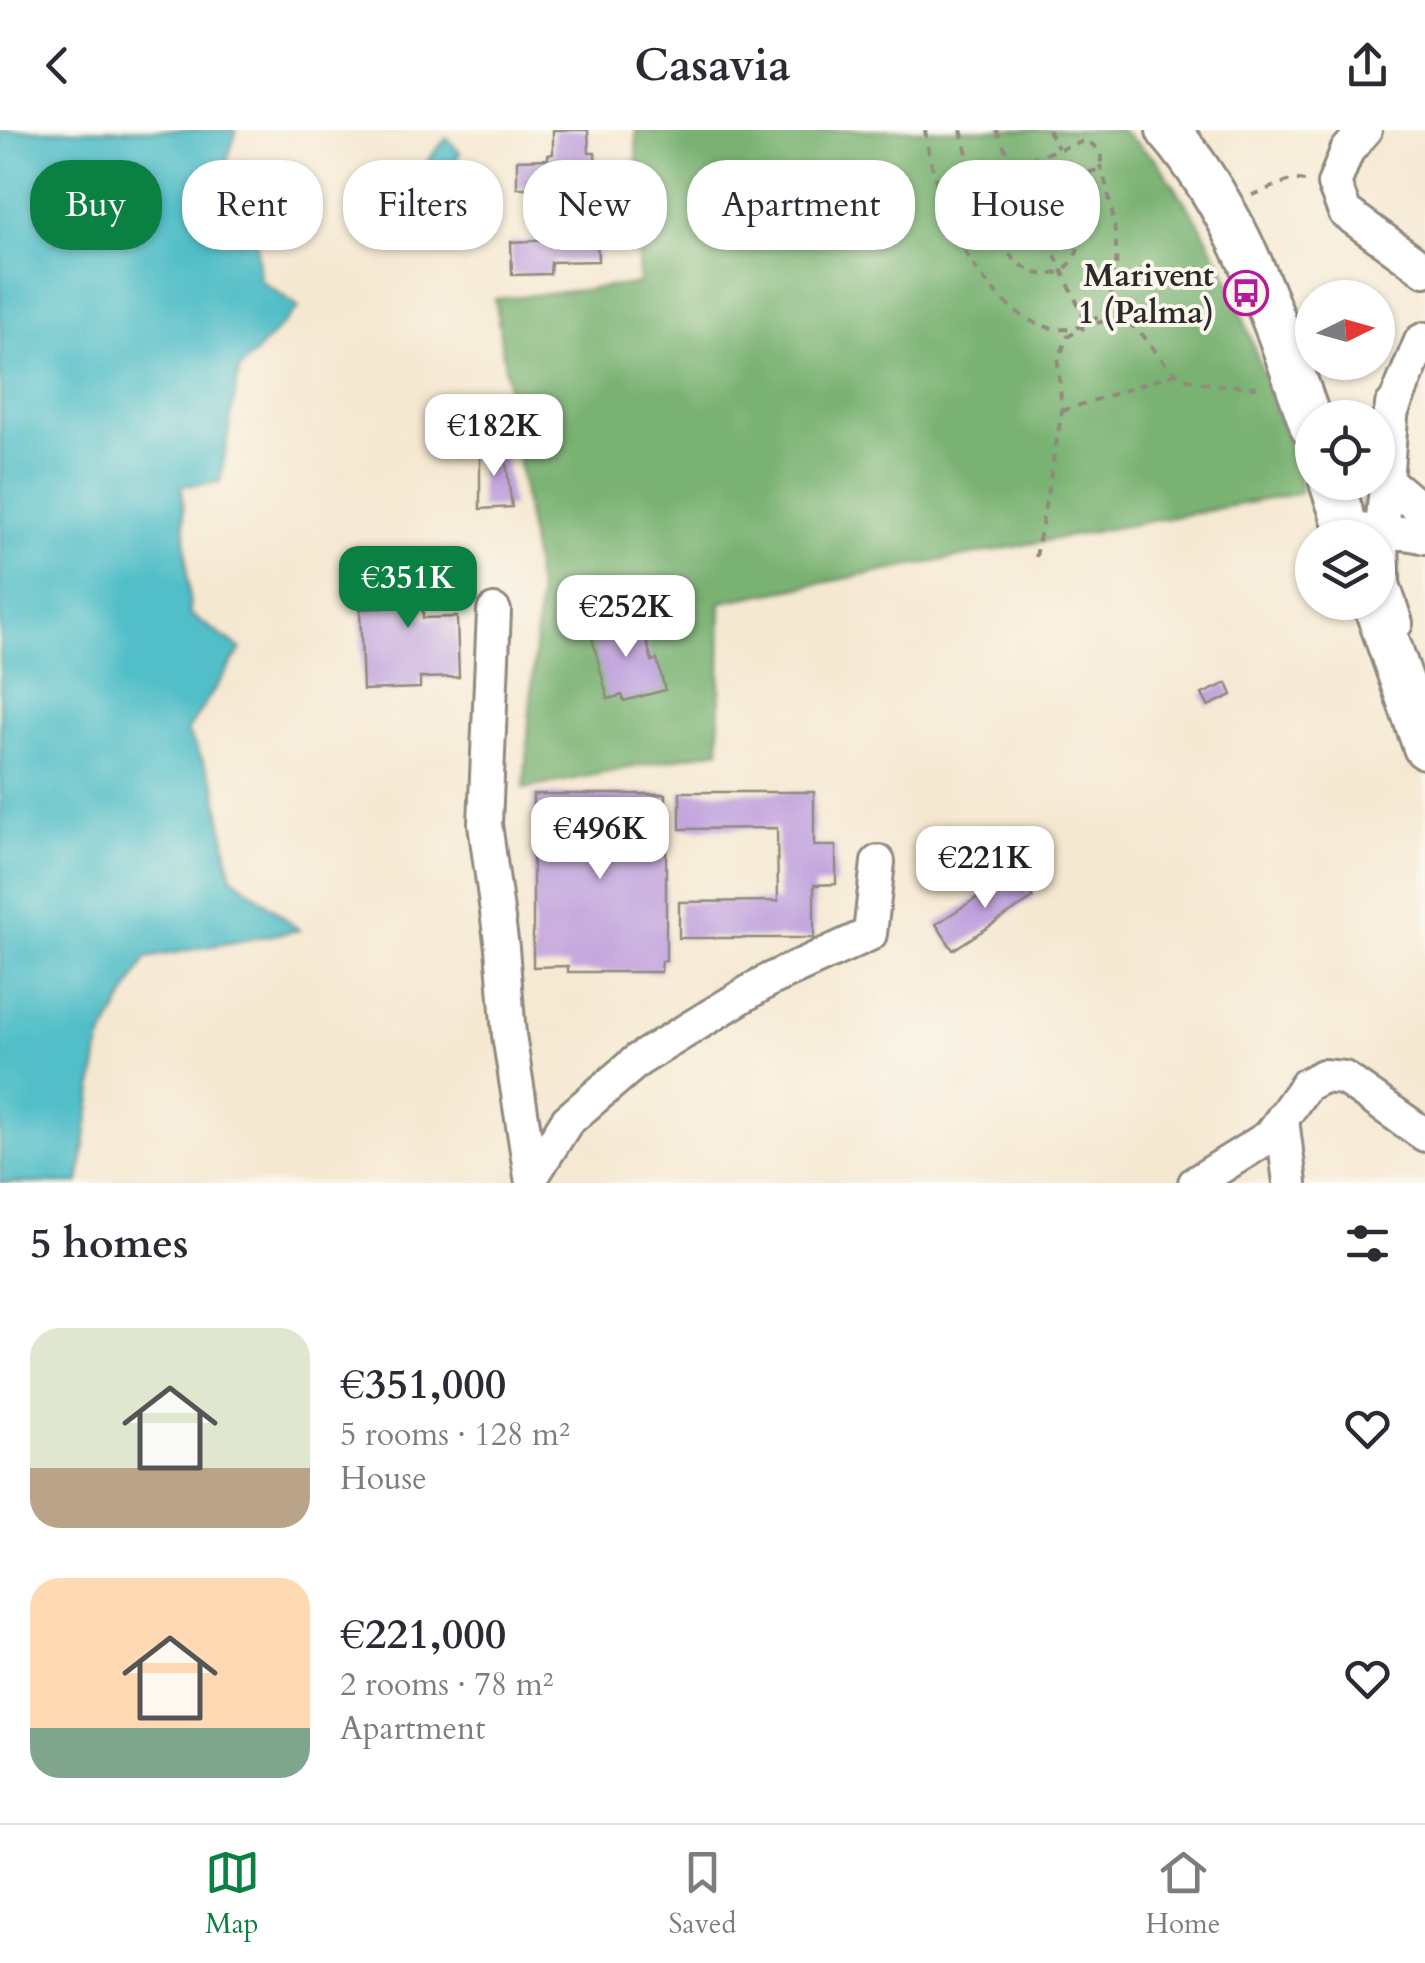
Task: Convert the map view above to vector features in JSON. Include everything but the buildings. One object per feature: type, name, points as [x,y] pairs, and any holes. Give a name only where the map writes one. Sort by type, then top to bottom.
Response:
[{"type":"main road","points":[[1168,130],[1199,166],[1224,206],[1252,264],[1302,400]]},
{"type":"main road","points":[[1380,620],[1425,746]]},
{"type":"street","points":[[1365,130],[1347,150],[1334,184],[1345,212],[1425,270]]},
{"type":"street","points":[[1394,400],[1425,338]]},
{"type":"street","points":[[1395,490],[1425,514]]},
{"type":"street","points":[[1395,532],[1425,537]]},
{"type":"street","points":[[494,610],[485,824],[502,948],[508,1034],[532,1179]]},
{"type":"street","points":[[1395,618],[1425,704]]},
{"type":"street","points":[[532,1179],[567,1121],[638,1060],[769,980],[870,934],[878,862]]},
{"type":"street","points":[[1195,1183],[1270,1136],[1306,1085],[1324,1076],[1344,1078],[1425,1135]]},
{"type":"street","points":[[1282,1119],[1290,1183]]},
{"type":"path","points":[[925,130],[935,175]]},
{"type":"path","points":[[961,130],[969,160]]},
{"type":"path","points":[[996,130],[1010,160]]},
{"type":"path","points":[[1048,130],[1058,150]]},
{"type":"path","points":[[1025,160],[1085,142],[1101,152],[1100,166],[1116,245],[1115,275],[1106,312],[1067,337],[1058,362],[1062,411],[1036,558]]},
{"type":"path","points":[[1224,206],[1293,179],[1334,184]]},
{"type":"path","points":[[966,250],[980,274],[1024,316],[1047,328],[1064,330],[1110,319],[1127,323],[1148,340],[1176,374],[1197,382],[1258,388]]},
{"type":"path","points":[[1005,250],[1014,261],[1050,276],[1063,273],[1076,250]]},
{"type":"path","points":[[1052,250],[1088,326]]},
{"type":"path","points":[[1062,411],[1176,374]]},
{"type":"green space","points":[[636,130],[1121,130],[1157,161],[1196,218],[1230,281],[1295,463],[1295,494],[721,602],[719,750],[524,789],[539,597],[495,299],[639,284],[638,250],[667,250],[667,160],[637,160]]},
{"type":"water","points":[[0,130],[236,130],[228,160],[182,160],[182,250],[257,250],[260,280],[299,307],[239,370],[220,482],[182,486],[190,614],[241,649],[187,731],[215,784],[231,875],[299,930],[146,958],[100,1043],[79,1183],[0,1183]]},
{"type":"water","points":[[447,138],[460,153],[455,160],[429,160]]},
{"type":"place","name":"Marivent 1 (Palma)","points":[[1246,293]]}]
